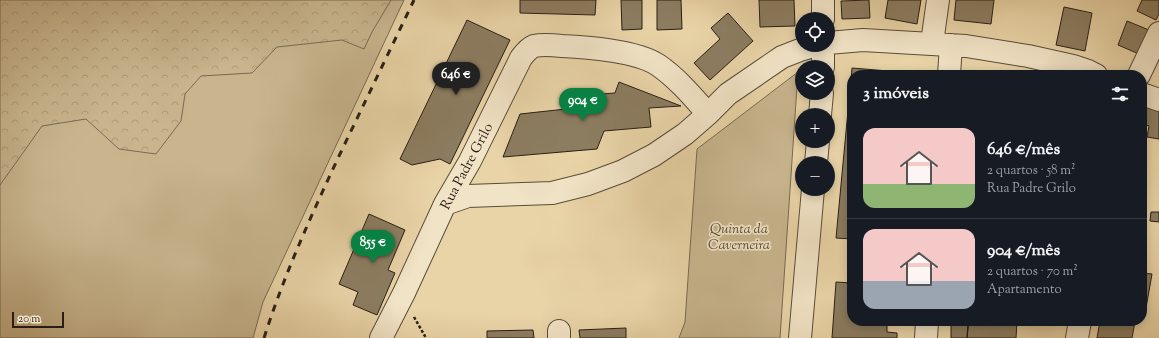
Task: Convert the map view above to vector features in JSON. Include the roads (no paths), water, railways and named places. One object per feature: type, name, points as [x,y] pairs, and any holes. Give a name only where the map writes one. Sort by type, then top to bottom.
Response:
[{"type":"street","points":[[823,0],[824,12]]},
{"type":"street","points":[[938,0],[942,44],[948,70]]},
{"type":"street","points":[[1141,70],[1159,33]]},
{"type":"street","points":[[835,42],[863,40],[966,46],[1028,56],[1085,70]]},
{"type":"street","name":"Rua Padre Grilo","points":[[381,338],[404,293],[444,204],[470,161],[521,58],[534,46],[546,45],[589,48],[641,57],[657,64],[690,94],[708,114]]},
{"type":"street","points":[[444,204],[468,196],[552,192],[588,184],[623,171],[654,155],[685,134],[728,94],[782,57],[795,52]]},
{"type":"street","points":[[1147,96],[1159,100]]},
{"type":"street","points":[[800,338],[812,196]]},
{"type":"street","points":[[926,338],[927,326]]},
{"type":"street","points":[[1077,338],[1079,326]]},
{"type":"railway","points":[[264,338],[280,291],[308,223],[414,0]]},
{"type":"park label","name":"Quinta da Caverneira","points":[[739,236]]}]
